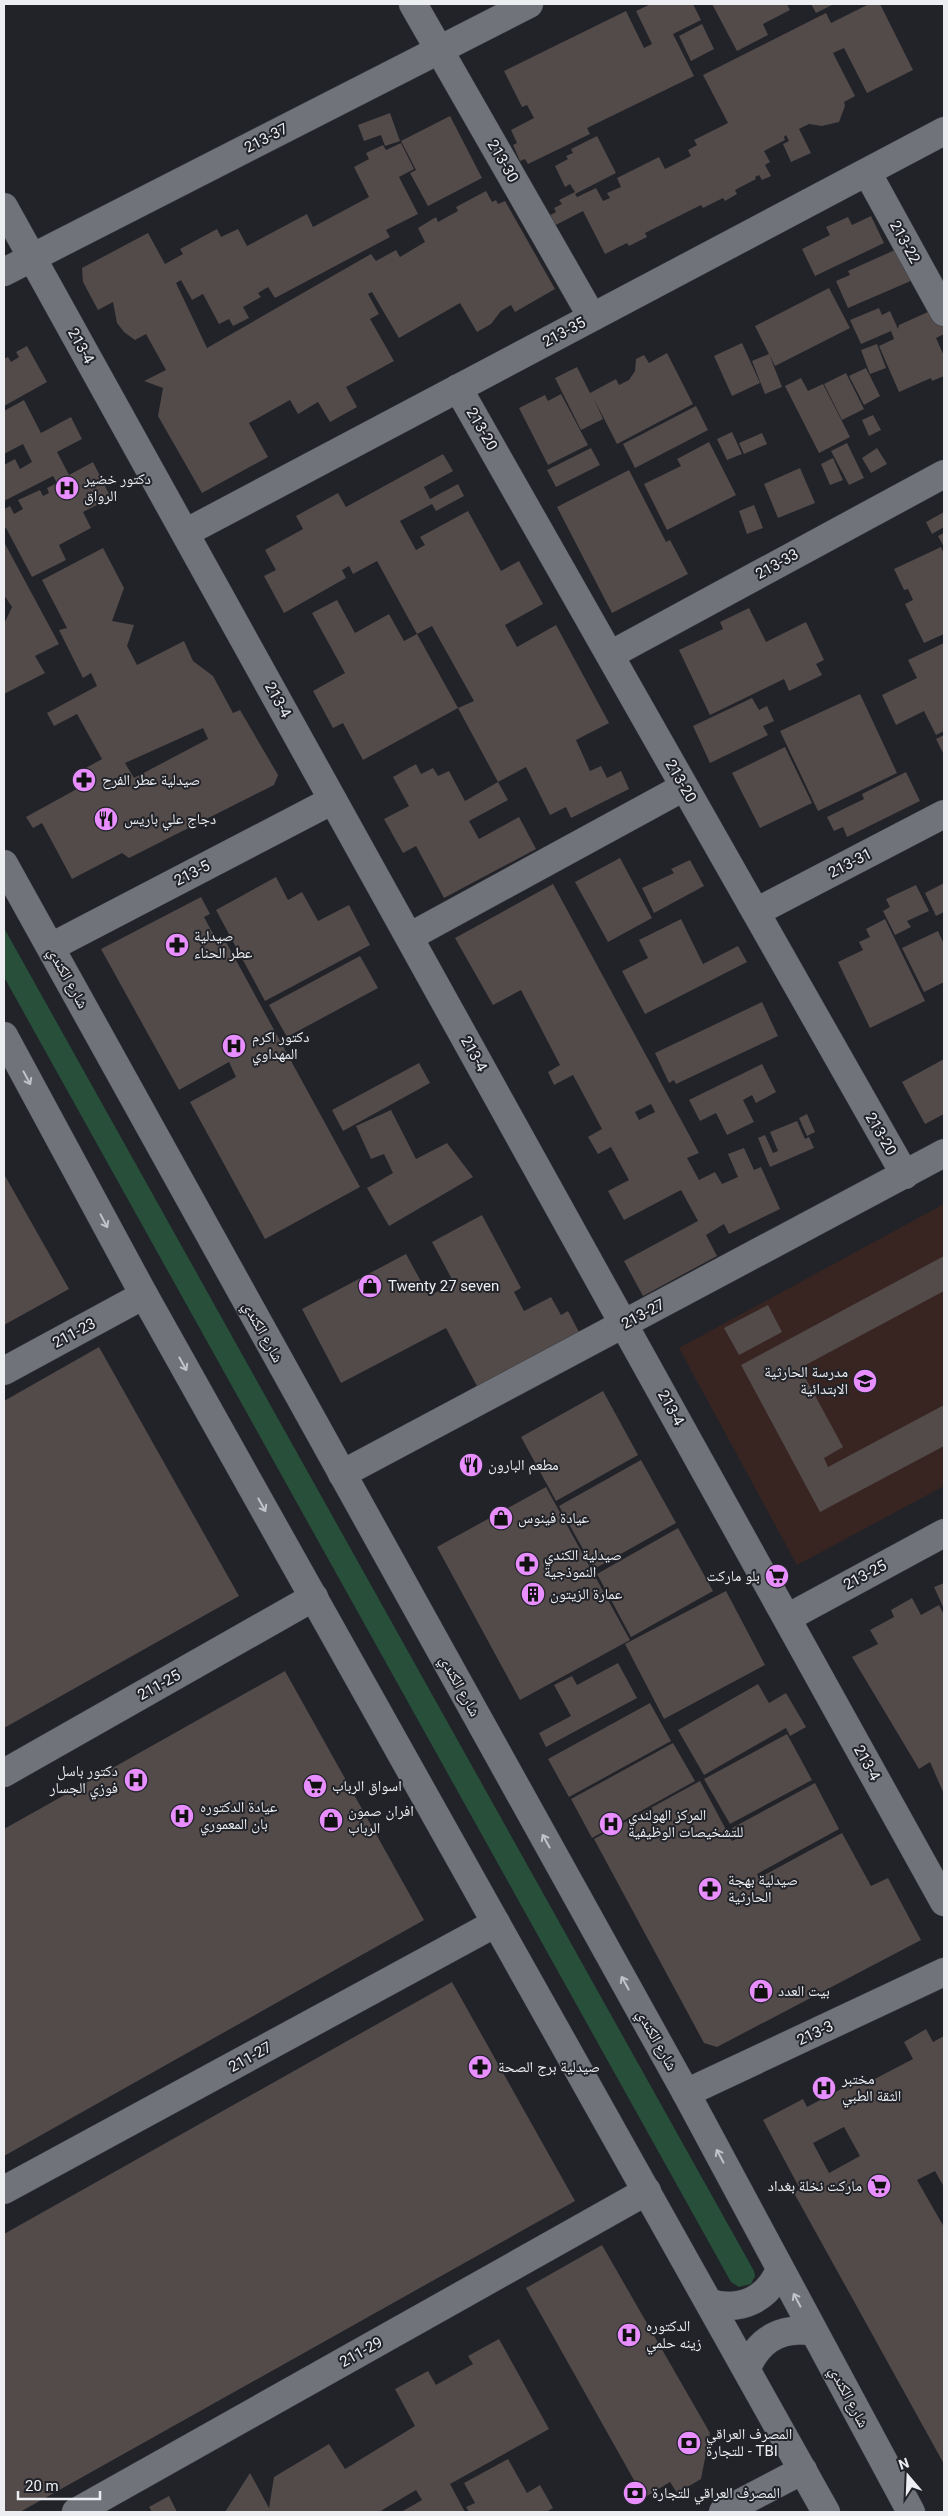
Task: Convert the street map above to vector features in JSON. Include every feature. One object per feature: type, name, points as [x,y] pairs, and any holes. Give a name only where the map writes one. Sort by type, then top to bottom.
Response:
[{"type":"street","name":"213-30","points":[[413,4],[592,317]]},
{"type":"street","name":"213-37","points":[[4,272],[528,4]]},
{"type":"street","name":"213-35","points":[[185,533],[944,132]]},
{"type":"street","name":"213-22","points":[[867,172],[944,312]]},
{"type":"street","name":"213-4","points":[[4,206],[944,1902]]},
{"type":"street","name":"213-20","points":[[458,388],[904,1175]]},
{"type":"street","name":"213-33","points":[[610,655],[944,474]]},
{"type":"street","points":[[409,937],[684,787]]},
{"type":"street","name":"213-5","points":[[51,947],[333,800]]},
{"type":"street","name":"213-31","points":[[756,912],[944,814]]},
{"type":"street","name":"شارع الكندي","points":[[4,864],[686,2093],[911,2512]]},
{"type":"street","points":[[4,1036],[144,1295],[826,2512]]},
{"type":"street","name":"213-27","points":[[342,1474],[944,1154]]},
{"type":"street","name":"211-23","points":[[4,1371],[144,1295]]},
{"type":"street","name":"213-25","points":[[787,1618],[944,1533]]},
{"type":"street","name":"211-25","points":[[4,1773],[314,1598]]},
{"type":"street","name":"211-27","points":[[4,2190],[496,1923]]},
{"type":"street","name":"213-3","points":[[686,2093],[944,1972]]},
{"type":"street","name":"211-29","points":[[76,2512],[647,2191]]},
{"type":"street","points":[[710,2303],[734,2307],[758,2298],[768,2291],[780,2269]]},
{"type":"street","points":[[747,2368],[753,2355],[773,2336],[786,2331],[800,2329],[814,2332]]},
{"type":"street","points":[[723,2512],[803,2470]]},
{"type":"shaded area","points":[[944,1204],[944,1486],[797,1565],[679,1348]]},
{"type":"green space","points":[[4,928],[754,2271],[755,2276],[751,2284],[739,2287],[731,2282],[4,977]]},
{"type":"building","points":[[651,4],[693,4],[701,20],[673,34],[694,76],[587,128],[590,134],[528,164],[525,159],[520,161],[513,145],[517,143],[511,130],[534,118],[527,105],[522,107],[504,71],[626,11],[644,48],[652,44],[636,11]]},
{"type":"building","points":[[712,4],[787,4],[790,10],[763,24],[768,35],[737,51]]},
{"type":"building","points":[[811,4],[834,4],[816,13]]},
{"type":"building","points":[[869,4],[880,4],[913,70],[867,93],[844,48],[833,53],[855,96],[844,102],[845,106],[839,122],[822,126],[809,124],[799,129],[811,153],[791,162],[783,144],[789,141],[786,135],[784,137],[785,140],[764,151],[770,162],[765,165],[771,176],[762,180],[759,175],[755,177],[756,179],[735,190],[737,194],[725,201],[723,198],[703,208],[701,205],[645,233],[647,237],[629,246],[627,243],[605,254],[583,211],[548,229],[543,219],[556,212],[554,208],[562,204],[559,200],[575,192],[570,184],[565,187],[555,166],[568,159],[566,156],[573,153],[571,149],[597,136],[616,173],[575,194],[577,197],[596,188],[603,201],[610,198],[607,193],[621,187],[617,178],[659,157],[665,169],[691,156],[688,150],[697,145],[694,140],[728,123],[703,75],[826,13],[831,23]]},
{"type":"building","points":[[702,24],[714,49],[691,61],[679,36]]},
{"type":"building","points":[[390,113],[400,141],[385,146],[381,135],[364,141],[358,125]]},
{"type":"building","points":[[450,116],[482,178],[428,206],[410,173],[416,170],[401,141]]},
{"type":"building","points":[[401,143],[414,169],[399,177],[418,214],[386,230],[390,237],[275,298],[268,287],[258,293],[261,297],[243,307],[249,318],[233,326],[229,319],[219,324],[203,294],[192,300],[181,280],[176,283],[207,348],[371,254],[376,261],[396,250],[400,257],[425,242],[418,228],[436,217],[438,222],[458,211],[456,207],[486,191],[492,202],[496,200],[498,204],[505,201],[555,289],[515,312],[511,305],[501,311],[491,324],[477,332],[460,303],[399,338],[372,292],[368,294],[379,314],[370,319],[394,361],[346,387],[357,407],[330,422],[318,402],[298,414],[290,400],[249,423],[268,457],[202,493],[158,416],[163,388],[144,381],[166,370],[146,334],[135,340],[124,332],[117,323],[113,302],[98,310],[83,282],[82,268],[148,233],[165,264],[183,254],[180,249],[217,229],[221,237],[238,229],[247,246],[307,214],[313,227],[369,197],[354,167],[369,159],[366,153],[383,145],[386,150]]},
{"type":"building","points":[[871,216],[884,243],[815,276],[802,249],[830,235],[826,227],[848,217],[852,225]]},
{"type":"building","points":[[906,245],[920,277],[848,308],[836,281],[850,275],[848,271]]},
{"type":"building","points":[[829,288],[850,328],[775,366],[755,326]]},
{"type":"building","points":[[939,307],[944,319],[944,334],[936,338],[944,356],[944,376],[932,381],[931,378],[899,392],[879,346],[894,339],[891,331],[861,344],[850,320],[879,308],[882,315],[890,311],[898,329],[899,325]]},
{"type":"building","points":[[742,343],[760,383],[732,396],[714,356]]},
{"type":"building","points":[[877,344],[886,368],[870,374],[861,350]]},
{"type":"building","points":[[27,346],[47,382],[4,406],[4,359],[8,357],[11,362],[19,357],[16,352]]},
{"type":"building","points":[[667,353],[693,404],[617,444],[594,399],[603,419],[581,430],[555,378],[577,367],[590,393],[616,379],[619,385],[629,380],[635,371],[636,359],[644,355],[649,363]]},
{"type":"building","points":[[769,354],[782,387],[765,394],[752,361]]},
{"type":"building","points":[[866,368],[880,396],[864,405],[849,376]]},
{"type":"building","points":[[846,373],[864,409],[842,420],[824,384]]},
{"type":"building","points":[[801,378],[808,391],[823,384],[850,437],[819,453],[785,386]]},
{"type":"building","points":[[561,394],[588,445],[548,465],[519,408],[545,395],[548,401]]},
{"type":"building","points":[[24,400],[41,433],[71,417],[82,439],[57,452],[69,475],[93,462],[111,498],[83,512],[91,528],[59,545],[66,560],[32,577],[6,528],[4,529],[4,509],[10,506],[14,514],[23,509],[18,500],[40,490],[43,496],[49,493],[47,488],[57,483],[53,476],[4,501],[4,465],[15,459],[20,469],[32,462],[23,444],[4,454],[4,411]]},
{"type":"building","points":[[696,406],[708,430],[635,468],[623,444]]},
{"type":"building","points":[[873,415],[881,430],[869,436],[862,420]]},
{"type":"building","points":[[732,432],[742,454],[727,460],[717,439]]},
{"type":"building","points":[[762,433],[767,444],[744,454],[739,443]]},
{"type":"building","points":[[709,442],[736,495],[667,530],[644,484],[681,466],[677,459]]},
{"type":"building","points":[[847,443],[864,478],[849,485],[831,451]]},
{"type":"building","points":[[591,448],[600,465],[556,487],[547,470]]},
{"type":"building","points":[[877,448],[887,464],[871,473],[862,458]]},
{"type":"building","points":[[443,454],[453,471],[424,487],[430,499],[458,484],[464,496],[436,511],[432,504],[400,521],[416,550],[425,545],[420,537],[468,511],[501,571],[519,561],[543,604],[505,625],[517,647],[556,625],[609,723],[576,740],[590,771],[601,766],[607,778],[621,771],[629,789],[571,818],[566,807],[550,815],[526,767],[498,782],[458,708],[474,701],[432,626],[417,634],[377,561],[353,574],[349,566],[342,570],[346,578],[284,613],[264,576],[276,570],[265,550],[303,529],[296,516],[338,493],[346,507]]},
{"type":"building","points":[[833,458],[843,480],[830,485],[821,464]]},
{"type":"building","points":[[800,468],[815,503],[778,518],[764,484]]},
{"type":"building","points":[[629,470],[666,542],[670,540],[688,574],[612,613],[557,507]]},
{"type":"building","points":[[754,505],[763,528],[747,534],[739,511]]},
{"type":"building","points":[[944,512],[944,527],[932,534],[926,522]]},
{"type":"building","points":[[944,533],[944,547],[938,536]]},
{"type":"building","points":[[4,542],[59,644],[35,656],[45,673],[4,694],[4,624],[12,607],[4,595]]},
{"type":"building","points":[[941,547],[944,554],[944,634],[924,643],[905,604],[913,600],[908,589],[904,590],[894,569]]},
{"type":"building","points":[[103,548],[124,588],[112,621],[134,625],[127,646],[137,665],[184,641],[193,661],[213,676],[233,713],[240,710],[278,775],[274,785],[129,858],[122,853],[72,879],[42,823],[33,828],[26,817],[84,785],[77,773],[102,759],[77,714],[54,726],[47,713],[97,686],[91,673],[83,678],[59,630],[67,628],[42,580]],"holes":[[[203,728],[208,739],[134,778],[125,763]]]},
{"type":"building","points":[[337,600],[355,633],[389,614],[404,641],[417,634],[458,708],[363,760],[343,723],[333,728],[313,691],[345,673],[312,613]]},
{"type":"building","points":[[749,608],[766,642],[806,622],[824,660],[816,664],[822,675],[789,691],[784,679],[710,715],[679,650],[723,629],[720,622]]},
{"type":"building","points":[[944,643],[944,731],[936,735],[924,711],[896,725],[882,695],[917,678],[908,660]]},
{"type":"building","points":[[860,694],[897,773],[818,811],[780,731]]},
{"type":"building","points":[[752,698],[759,710],[767,706],[774,721],[763,726],[768,735],[710,763],[693,726]]},
{"type":"building","points":[[944,735],[944,755],[936,739]]},
{"type":"building","points":[[785,747],[812,803],[760,828],[732,773]]},
{"type":"building","points":[[416,764],[421,774],[433,768],[438,776],[449,771],[465,801],[498,782],[508,800],[469,821],[479,839],[519,817],[536,849],[444,898],[416,846],[403,853],[384,819],[409,806],[393,777]]},
{"type":"building","points":[[906,772],[920,801],[847,837],[843,827],[834,831],[827,817],[864,799],[862,794]]},
{"type":"building","points":[[620,858],[652,918],[608,942],[575,882]]},
{"type":"building","points":[[690,860],[704,886],[654,913],[642,888],[674,873],[671,869]]},
{"type":"building","points":[[276,877],[288,900],[302,892],[318,921],[349,905],[370,945],[265,1001],[216,910]]},
{"type":"building","points":[[944,883],[944,912],[936,916],[925,893]]},
{"type":"building","points":[[553,884],[699,1153],[687,1158],[699,1180],[715,1172],[722,1184],[738,1177],[728,1154],[744,1148],[754,1170],[761,1167],[780,1209],[729,1234],[724,1224],[706,1235],[717,1256],[643,1296],[624,1261],[698,1221],[681,1190],[624,1220],[608,1191],[629,1180],[611,1147],[598,1154],[588,1137],[602,1129],[573,1075],[554,1085],[548,1072],[560,1065],[521,990],[493,1005],[455,938]],"holes":[[[651,1104],[655,1112],[639,1120],[635,1112]]]},
{"type":"building","points":[[916,885],[929,911],[907,921],[911,927],[895,935],[883,911],[890,907],[886,899]]},
{"type":"building","points":[[201,897],[210,914],[204,917],[219,945],[226,942],[360,1187],[265,1239],[190,1102],[236,1077],[229,1062],[179,1090],[101,949]]},
{"type":"building","points":[[681,919],[703,964],[738,946],[747,962],[645,1014],[622,971],[648,958],[639,940]]},
{"type":"building","points":[[885,919],[925,1001],[870,1028],[838,962],[863,950],[859,942],[870,937],[866,929]]},
{"type":"building","points":[[938,931],[944,944],[944,982],[924,992],[902,948]]},
{"type":"building","points":[[360,956],[378,988],[287,1037],[269,1005]]},
{"type":"building","points":[[762,1002],[778,1036],[676,1084],[674,1080],[669,1083],[655,1053]]},
{"type":"building","points":[[944,1059],[944,1114],[925,1124],[902,1082]]},
{"type":"building","points":[[419,1063],[430,1083],[343,1131],[332,1110]]},
{"type":"building","points":[[762,1064],[776,1092],[756,1103],[752,1095],[743,1100],[754,1122],[727,1135],[716,1113],[700,1121],[689,1100]]},
{"type":"building","points":[[391,1110],[416,1159],[447,1143],[473,1177],[389,1226],[367,1188],[393,1173],[384,1154],[371,1159],[356,1126]]},
{"type":"building","points":[[807,1114],[815,1132],[807,1136],[799,1118]]},
{"type":"building","points":[[797,1121],[805,1139],[809,1137],[814,1148],[770,1167],[758,1138],[765,1135],[773,1153],[778,1151],[770,1132]]},
{"type":"building","points":[[4,1174],[69,1289],[4,1325]]},
{"type":"building","points":[[482,1215],[521,1288],[514,1292],[524,1311],[551,1297],[561,1315],[568,1311],[580,1334],[478,1388],[446,1328],[341,1383],[302,1309],[406,1254],[429,1296],[454,1283],[432,1242]]},
{"type":"building","points":[[944,1256],[944,1291],[800,1368],[843,1447],[824,1458],[828,1467],[944,1405],[944,1446],[820,1512],[741,1365]]},
{"type":"building","points":[[768,1305],[782,1332],[739,1355],[724,1328]]},
{"type":"building","points":[[99,1347],[239,1596],[4,1728],[4,1401]]},
{"type":"building","points":[[603,1391],[638,1455],[556,1501],[521,1437]]},
{"type":"building","points":[[641,1460],[676,1523],[594,1569],[559,1506]]},
{"type":"building","name":"عمارة الزيتون","points":[[546,1487],[630,1640],[520,1700],[437,1547]]},
{"type":"building","points":[[678,1528],[713,1591],[631,1637],[597,1574]]},
{"type":"building","points":[[944,1583],[944,1609],[934,1587]]},
{"type":"building","points":[[726,1591],[765,1665],[664,1719],[625,1644]]},
{"type":"building","points":[[912,1598],[921,1615],[939,1605],[944,1615],[944,1794],[930,1762],[919,1769],[852,1657],[878,1644],[870,1630],[894,1617],[891,1610]]},
{"type":"building","points":[[618,1663],[637,1698],[546,1747],[539,1733],[571,1716],[554,1685],[572,1676],[577,1685]]},
{"type":"building","points":[[285,1671],[424,1920],[4,2156],[4,1829]]},
{"type":"building","points":[[758,1684],[769,1703],[786,1693],[806,1727],[790,1736],[786,1728],[704,1775],[678,1730]]},
{"type":"building","points":[[650,1703],[671,1741],[569,1797],[548,1759]]},
{"type":"building","points":[[787,1734],[812,1780],[730,1824],[704,1779]]},
{"type":"building","points":[[673,1743],[695,1781],[592,1838],[571,1799]]},
{"type":"building","points":[[700,1781],[732,1841],[738,1838],[732,1828],[815,1783],[839,1829],[757,1874],[759,1878],[842,1833],[871,1886],[888,1878],[921,1940],[717,2047],[704,2043],[594,1839]]},
{"type":"building","points":[[452,1982],[575,2201],[20,2512],[4,2512],[4,2234]]},
{"type":"building","points":[[926,2029],[933,2042],[944,2036],[944,2187],[935,2171],[917,2180],[944,2227],[944,2464],[794,2193],[800,2189],[763,2120],[803,2099],[807,2107],[864,2077],[867,2083],[913,2059],[904,2042]],"holes":[[[844,2127],[860,2156],[829,2173],[813,2143]]]},
{"type":"building","points":[[602,2245],[710,2433],[701,2479],[677,2493],[670,2482],[644,2498],[526,2288]]},
{"type":"building","points":[[499,2339],[549,2429],[450,2484],[465,2512],[401,2512],[422,2500],[416,2490],[379,2512],[225,2512],[250,2473],[269,2508],[274,2477],[329,2444],[345,2469],[415,2426],[395,2389],[428,2371],[436,2385],[473,2364],[468,2356]]},
{"type":"building","points":[[508,2459],[527,2493],[540,2485],[553,2508],[546,2512],[469,2512],[466,2507],[475,2503],[464,2483]]},
{"type":"building","points":[[169,2496],[177,2512],[152,2512],[149,2507]]},
{"type":"place","name":"دكتور خضير الرواق","points":[[67,488]]},
{"type":"place","name":"صيدلية عطر الفرح","points":[[84,780]]},
{"type":"place","name":"دجاج علي باريس","points":[[106,819]]},
{"type":"place","name":"صيدلية عطر الحناء","points":[[177,945]]},
{"type":"place","name":"دكتور اكرم المهداوي","points":[[234,1046]]},
{"type":"place","name":"Twenty 27 seven","points":[[370,1286]]},
{"type":"place","name":"مدرسة الحارثية الابتدائية","points":[[865,1381]]},
{"type":"place","name":"مطعم البارون","points":[[471,1465]]},
{"type":"place","name":"عيادة فينوس","points":[[501,1518]]},
{"type":"place","name":"صيدلية الكندي النموذجية","points":[[527,1564]]},
{"type":"place","name":"بلو ماركت","points":[[777,1576]]},
{"type":"place","name":"عمارة الزيتون","points":[[533,1594]]},
{"type":"place","name":"دكتور باسل فوزي الجسار","points":[[136,1780]]},
{"type":"place","name":"اسواق الرباب","points":[[315,1786]]},
{"type":"place","name":"عيادة الدكتوره بان المعموري","points":[[182,1816]]},
{"type":"place","name":"افران صمون الرباب","points":[[331,1820]]},
{"type":"place","name":"المركز الهولندي للتشخيصات الوظيفية","points":[[611,1824]]},
{"type":"place","name":"صيدلية بهجة الحارثية","points":[[710,1889]]},
{"type":"place","name":"بيت العدد","points":[[761,1991]]},
{"type":"place","name":"صيدلية برج الصحة","points":[[480,2067]]},
{"type":"place","name":"مختبر الثقة الطبي","points":[[824,2088]]},
{"type":"place","name":"ماركت نخلة بغداد","points":[[879,2186]]},
{"type":"place","name":"الدكتوره زينه حلمي","points":[[629,2335]]},
{"type":"place","name":"المصرف العراقي للتجارة - TBI","points":[[689,2443]]},
{"type":"place","name":"المصرف العراقي للتجارة","points":[[635,2493]]}]
